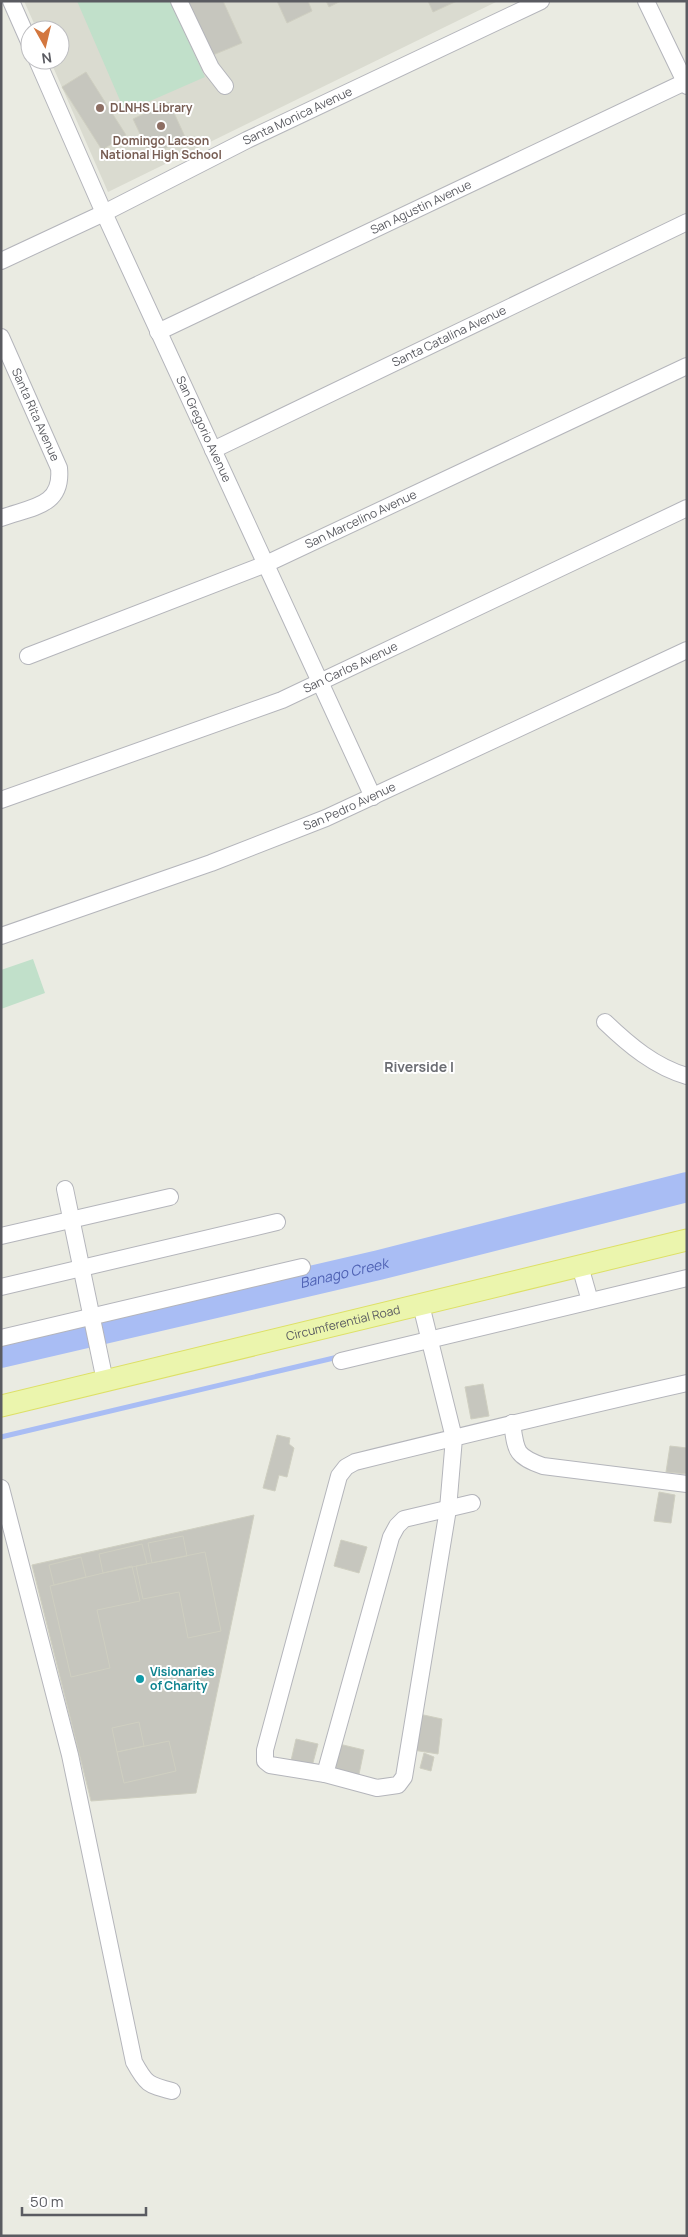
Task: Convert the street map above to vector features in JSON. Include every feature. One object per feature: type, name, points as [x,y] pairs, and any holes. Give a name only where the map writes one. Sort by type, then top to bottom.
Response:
[{"type":"main road","name":"Circumferential Road","points":[[1,1406],[105,1381],[427,1326],[587,1288],[687,1240]]},
{"type":"street","points":[[11,1],[20,21]]},
{"type":"street","points":[[179,1],[208,63],[225,86]]},
{"type":"street","name":"Santa Monica Avenue","points":[[1,261],[104,213],[247,140],[541,1]]},
{"type":"street","points":[[646,1],[686,84]]},
{"type":"street","name":"San Gregorio Avenue","points":[[41,70],[158,332],[373,797]]},
{"type":"street","name":"San Agustin Avenue","points":[[158,332],[686,84]]},
{"type":"street","name":"Santa Catalina Avenue","points":[[213,450],[687,222]]},
{"type":"street","name":"Santa Rita Avenue","points":[[1,337],[59,468],[60,480],[58,489],[52,498],[1,518]]},
{"type":"street","name":"San Marcelino Avenue","points":[[28,656],[266,564],[687,366]]},
{"type":"street","name":"San Carlos Avenue","points":[[1,800],[282,700],[687,508]]},
{"type":"street","name":"San Pedro Avenue","points":[[1,936],[279,838],[373,797],[687,650]]},
{"type":"street","points":[[605,1022],[638,1051],[665,1068],[687,1076]]},
{"type":"street","points":[[65,1189],[94,1320],[105,1381]]},
{"type":"street","points":[[1,1236],[170,1197]]},
{"type":"street","points":[[1,1287],[277,1222]]},
{"type":"street","points":[[1,1338],[94,1320],[302,1267]]},
{"type":"street","points":[[341,1360],[427,1326],[587,1288],[687,1278]]},
{"type":"street","points":[[427,1326],[454,1438],[448,1509],[404,1777],[398,1785],[377,1788],[325,1774],[270,1766],[264,1761],[265,1750],[339,1476],[346,1467],[355,1462],[454,1438],[512,1423],[687,1383]]},
{"type":"street","points":[[512,1423],[516,1451],[526,1460],[543,1466],[687,1484]]},
{"type":"street","points":[[1,1488],[70,1755],[134,2062],[142,2077],[152,2086],[172,2091]]},
{"type":"street","points":[[325,1774],[391,1537],[397,1526],[404,1519],[472,1503]]},
{"type":"shaded area","name":"Domingo Lacson National High School","points":[[24,1],[498,1],[108,192],[54,70],[70,70],[70,20],[33,20]]},
{"type":"green space","points":[[77,1],[170,1],[205,77],[125,112]]},
{"type":"green space","points":[[33,959],[45,993],[1,1009],[1,970]]},
{"type":"building","points":[[188,1],[223,1],[242,43],[213,55]]},
{"type":"building","points":[[277,1],[308,1],[312,11],[287,23]]},
{"type":"building","points":[[326,1],[341,1],[329,7]]},
{"type":"building","points":[[428,1],[457,1],[433,12]]},
{"type":"building","points":[[86,72],[126,135],[102,150],[62,87]]},
{"type":"building","points":[[169,102],[186,139],[150,155],[133,119]]},
{"type":"building","points":[[483,1384],[489,1416],[471,1419],[465,1387]]},
{"type":"building","points":[[277,1435],[290,1438],[289,1444],[294,1448],[287,1477],[279,1475],[275,1491],[263,1488]]},
{"type":"building","points":[[670,1446],[687,1448],[687,1474],[666,1472]]},
{"type":"building","points":[[659,1492],[675,1495],[671,1523],[654,1521]]},
{"type":"building","name":"Visionaries of Charity","points":[[254,1515],[196,1793],[91,1801],[32,1565]]},
{"type":"building","points":[[183,1536],[187,1556],[152,1563],[148,1543]]},
{"type":"building","points":[[341,1540],[367,1547],[359,1573],[334,1566]]},
{"type":"building","points":[[142,1544],[147,1564],[103,1573],[99,1554]]},
{"type":"building","points":[[205,1552],[221,1631],[188,1638],[179,1592],[143,1599],[136,1566]]},
{"type":"building","points":[[81,1557],[86,1577],[54,1585],[49,1565]]},
{"type":"building","points":[[132,1566],[140,1601],[97,1610],[110,1668],[71,1677],[50,1586]]},
{"type":"building","points":[[419,1714],[442,1719],[438,1754],[413,1750]]},
{"type":"building","points":[[139,1722],[144,1746],[117,1752],[112,1728]]},
{"type":"building","points":[[296,1739],[318,1744],[311,1770],[290,1765]]},
{"type":"building","points":[[169,1741],[176,1771],[124,1783],[117,1752]]},
{"type":"building","points":[[339,1744],[364,1750],[358,1779],[333,1773]]},
{"type":"building","points":[[424,1753],[434,1757],[431,1771],[420,1768]]},
{"type":"waterway","name":"Banago Creek","points":[[1,1353],[379,1265],[687,1187]]},
{"type":"waterway","points":[[1,1437],[338,1357]]},
{"type":"place","name":"DLNHS Library","points":[[100,108]]},
{"type":"place","name":"Domingo Lacson National High School","points":[[161,126]]},
{"type":"place","name":"Visionaries of Charity","points":[[140,1679]]},
{"type":"district","name":"Riverside I","points":[[419,1067]]}]
